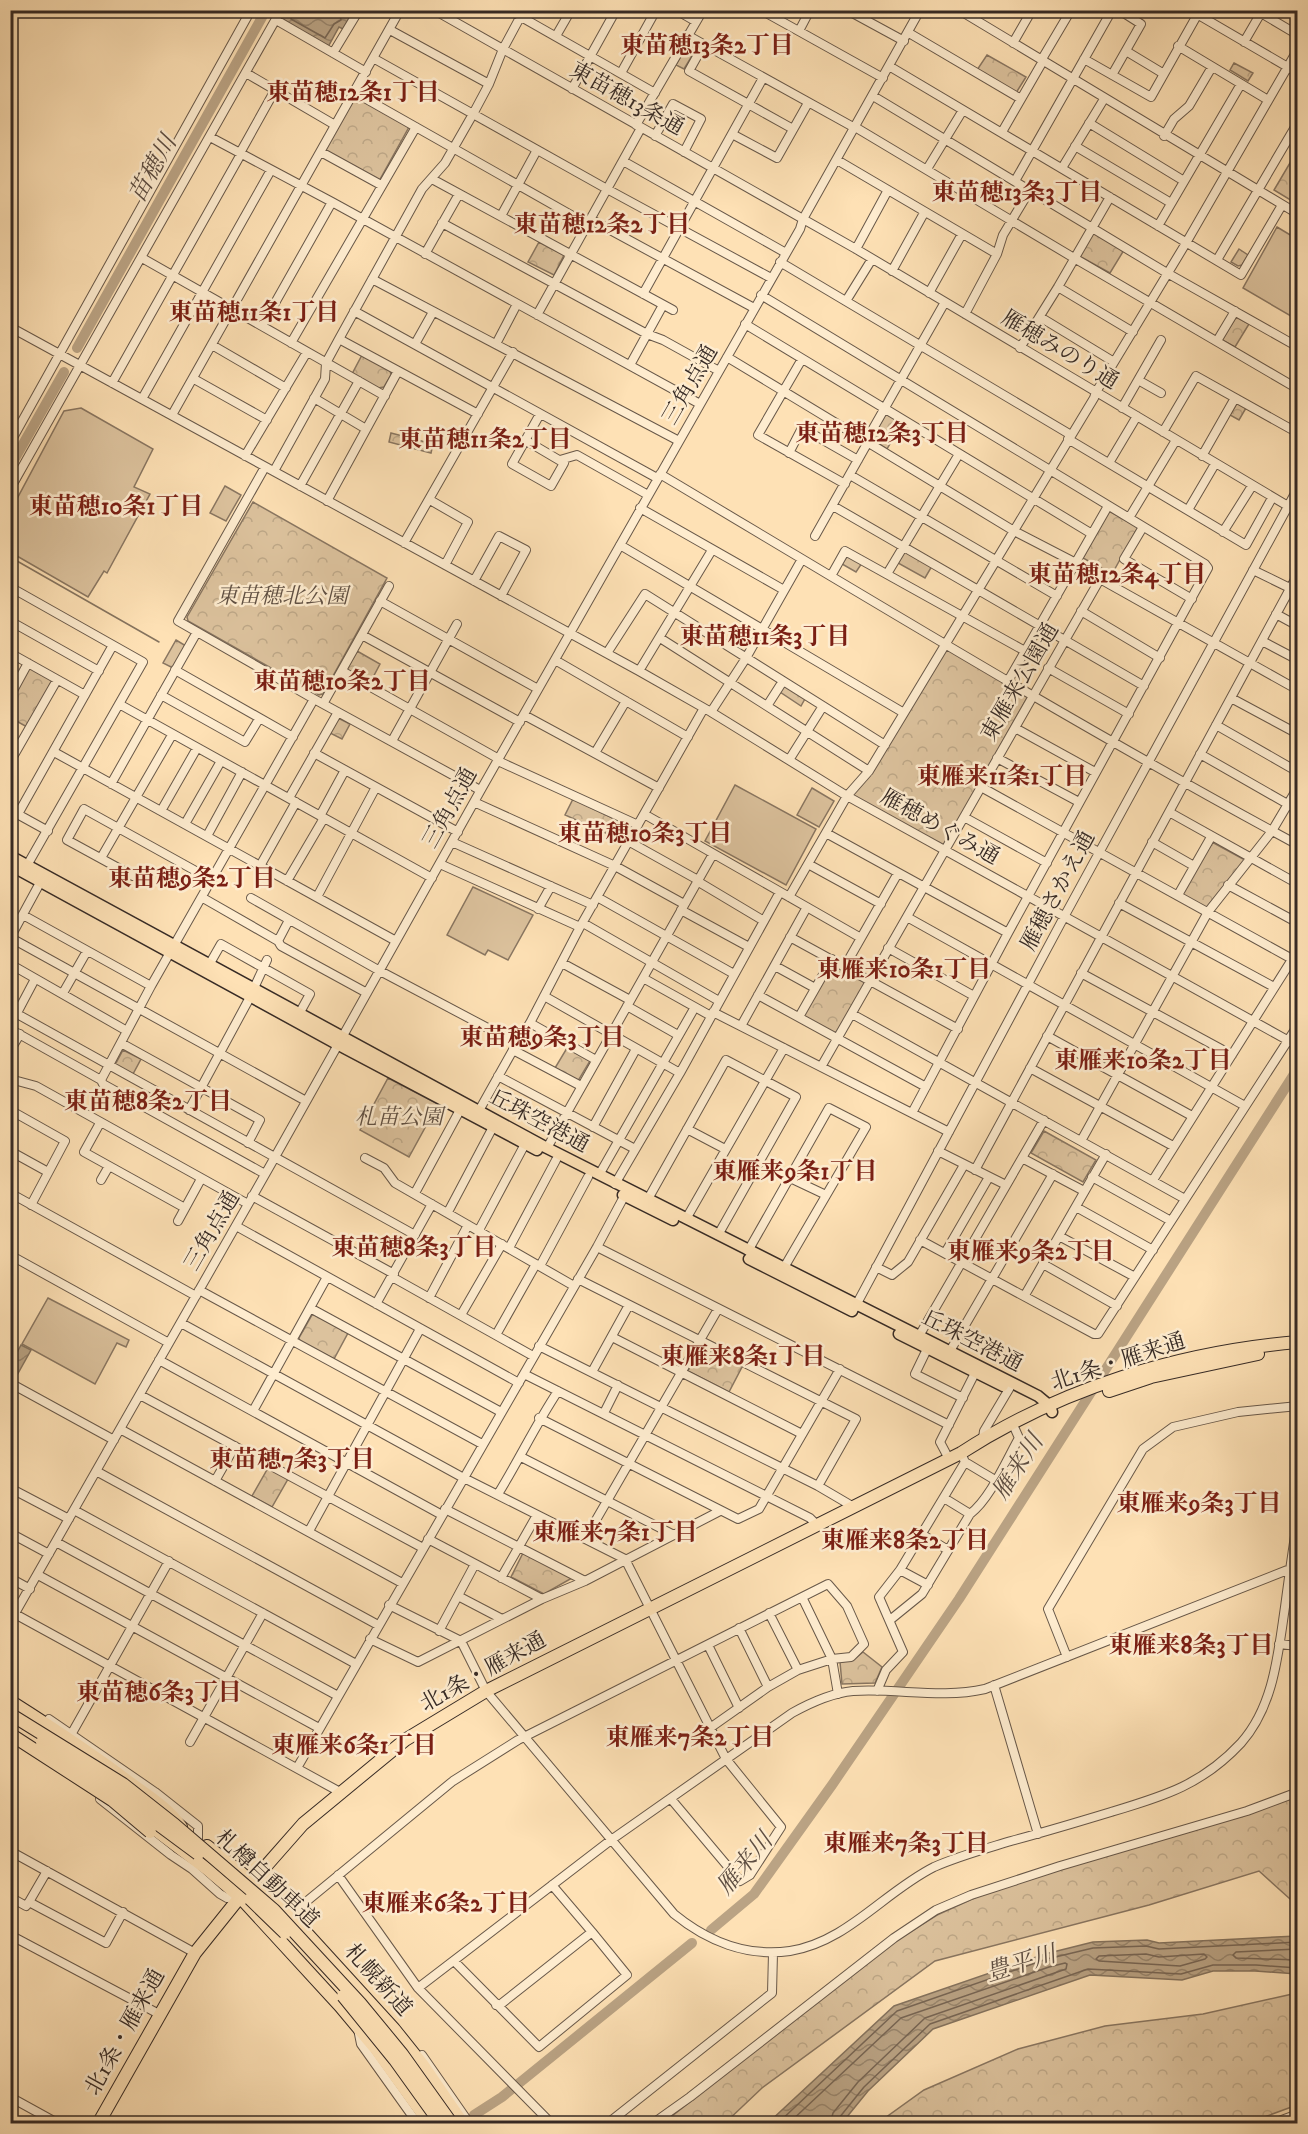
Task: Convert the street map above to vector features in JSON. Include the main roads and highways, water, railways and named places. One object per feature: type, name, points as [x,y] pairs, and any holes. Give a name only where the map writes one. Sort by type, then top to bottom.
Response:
[{"type":"highway","name":"北1条・雁来通","points":[[98,2124],[195,1953],[252,1882],[303,1824],[405,1740],[486,1691],[852,1506],[949,1459],[963,1457],[1079,1393],[1151,1368],[1188,1359],[1271,1344],[1298,1342]]},
{"type":"highway","name":"北1条・雁来通","points":[[963,1457],[983,1438],[1046,1411],[1151,1377],[1270,1352],[1298,1350]]},
{"type":"highway","points":[[10,1701],[70,1739],[150,1797],[172,1815],[180,1827]]},
{"type":"highway","name":"札幌新道","points":[[10,1714],[180,1827],[252,1882],[290,1915],[394,2028],[463,2124]]},
{"type":"highway","name":"札樽自動車道","points":[[10,1714],[123,1784],[176,1825],[274,1910],[374,2020],[414,2070],[452,2124]]},
{"type":"highway","name":"札樽自動車道","points":[[10,1722],[78,1765],[169,1831],[254,1903],[299,1947],[347,2000],[395,2060],[441,2124]]},
{"type":"highway","name":"札幌新道","points":[[10,1727],[53,1752],[207,1869],[240,1897],[358,2027],[430,2124]]},
{"type":"highway","points":[[10,1734],[112,1800],[181,1857],[207,1869]]},
{"type":"main road","name":"丘珠空港通","points":[[10,856],[41,881],[172,949],[209,965],[251,992],[299,1014],[339,1041],[477,1114],[600,1175],[626,1193],[648,1199],[782,1271]]},
{"type":"main road","name":"丘珠空港通","points":[[10,865],[26,869],[460,1110],[477,1114],[493,1127],[588,1177],[626,1193],[977,1369],[1038,1396],[1046,1411]]},
{"type":"main road","name":"丘珠空港通","points":[[854,1308],[919,1336],[929,1345],[950,1351],[1046,1411]]},
{"type":"water","points":[[286,10],[341,11],[350,17],[343,29],[339,27],[328,47],[281,18]]},
{"type":"water","points":[[21,1345],[31,1350],[16,1377],[11,1374],[11,1364]]},
{"type":"water","name":"豊平川","points":[[1297,1936],[1297,1974],[1213,1971],[1182,1980],[1090,1975],[933,2029],[868,2091],[842,2123],[768,2123],[894,2006],[1045,1954],[1093,1942],[1147,1940],[1159,1943]]},
{"type":"waterway","name":"苗穂川","points":[[77,348],[266,10]]},
{"type":"waterway","name":"苗穂川","points":[[10,467],[64,372]]},
{"type":"waterway","points":[[10,498],[27,467]]},
{"type":"waterway","points":[[10,557],[159,642]]},
{"type":"waterway","name":"雁来川","points":[[711,1930],[754,1894],[832,1785],[959,1599],[1298,1068]]},
{"type":"waterway","name":"雁来川","points":[[474,2115],[502,2097],[692,1943]]},
{"type":"district","name":"東苗穂13条2丁目","points":[[707,46]]},
{"type":"district","name":"東苗穂12条1丁目","points":[[353,93]]},
{"type":"district","name":"東苗穂13条3丁目","points":[[1017,193]]},
{"type":"district","name":"東苗穂12条2丁目","points":[[602,225]]},
{"type":"district","name":"東苗穂11条1丁目","points":[[254,313]]},
{"type":"district","name":"東苗穂12条3丁目","points":[[882,434]]},
{"type":"district","name":"東苗穂11条2丁目","points":[[485,440]]},
{"type":"district","name":"東苗穂10条1丁目","points":[[116,507]]},
{"type":"district","name":"東苗穂12条4丁目","points":[[1117,575]]},
{"type":"district","name":"東苗穂11条3丁目","points":[[765,637]]},
{"type":"district","name":"東苗穂10条2丁目","points":[[342,682]]},
{"type":"district","name":"東雁来11条1丁目","points":[[1002,777]]},
{"type":"district","name":"東苗穂10条3丁目","points":[[645,834]]},
{"type":"district","name":"東苗穂9条2丁目","points":[[192,879]]},
{"type":"district","name":"東雁来10条1丁目","points":[[904,970]]},
{"type":"district","name":"東苗穂9条3丁目","points":[[542,1038]]},
{"type":"district","name":"東雁来10条2丁目","points":[[1143,1061]]},
{"type":"district","name":"東苗穂8条2丁目","points":[[148,1102]]},
{"type":"district","name":"東雁来9条1丁目","points":[[795,1172]]},
{"type":"district","name":"東苗穂8条3丁目","points":[[414,1248]]},
{"type":"district","name":"東雁来9条2丁目","points":[[1031,1252]]},
{"type":"district","name":"東雁来8条1丁目","points":[[743,1357]]},
{"type":"district","name":"東苗穂7条3丁目","points":[[292,1460]]},
{"type":"district","name":"東雁来9条3丁目","points":[[1199,1504]]},
{"type":"district","name":"東雁来7条1丁目","points":[[615,1533]]},
{"type":"district","name":"東雁来8条2丁目","points":[[905,1541]]},
{"type":"district","name":"東雁来8条3丁目","points":[[1191,1646]]},
{"type":"district","name":"東苗穂6条3丁目","points":[[159,1693]]},
{"type":"district","name":"東雁来7条2丁目","points":[[690,1738]]},
{"type":"district","name":"東雁来6条1丁目","points":[[354,1746]]},
{"type":"district","name":"東雁来7条3丁目","points":[[906,1844]]},
{"type":"district","name":"東雁来6条2丁目","points":[[446,1904]]},
{"type":"park label","name":"東苗穂北公園","points":[[282,596]]},
{"type":"park label","name":"札苗公園","points":[[399,1117]]}]
